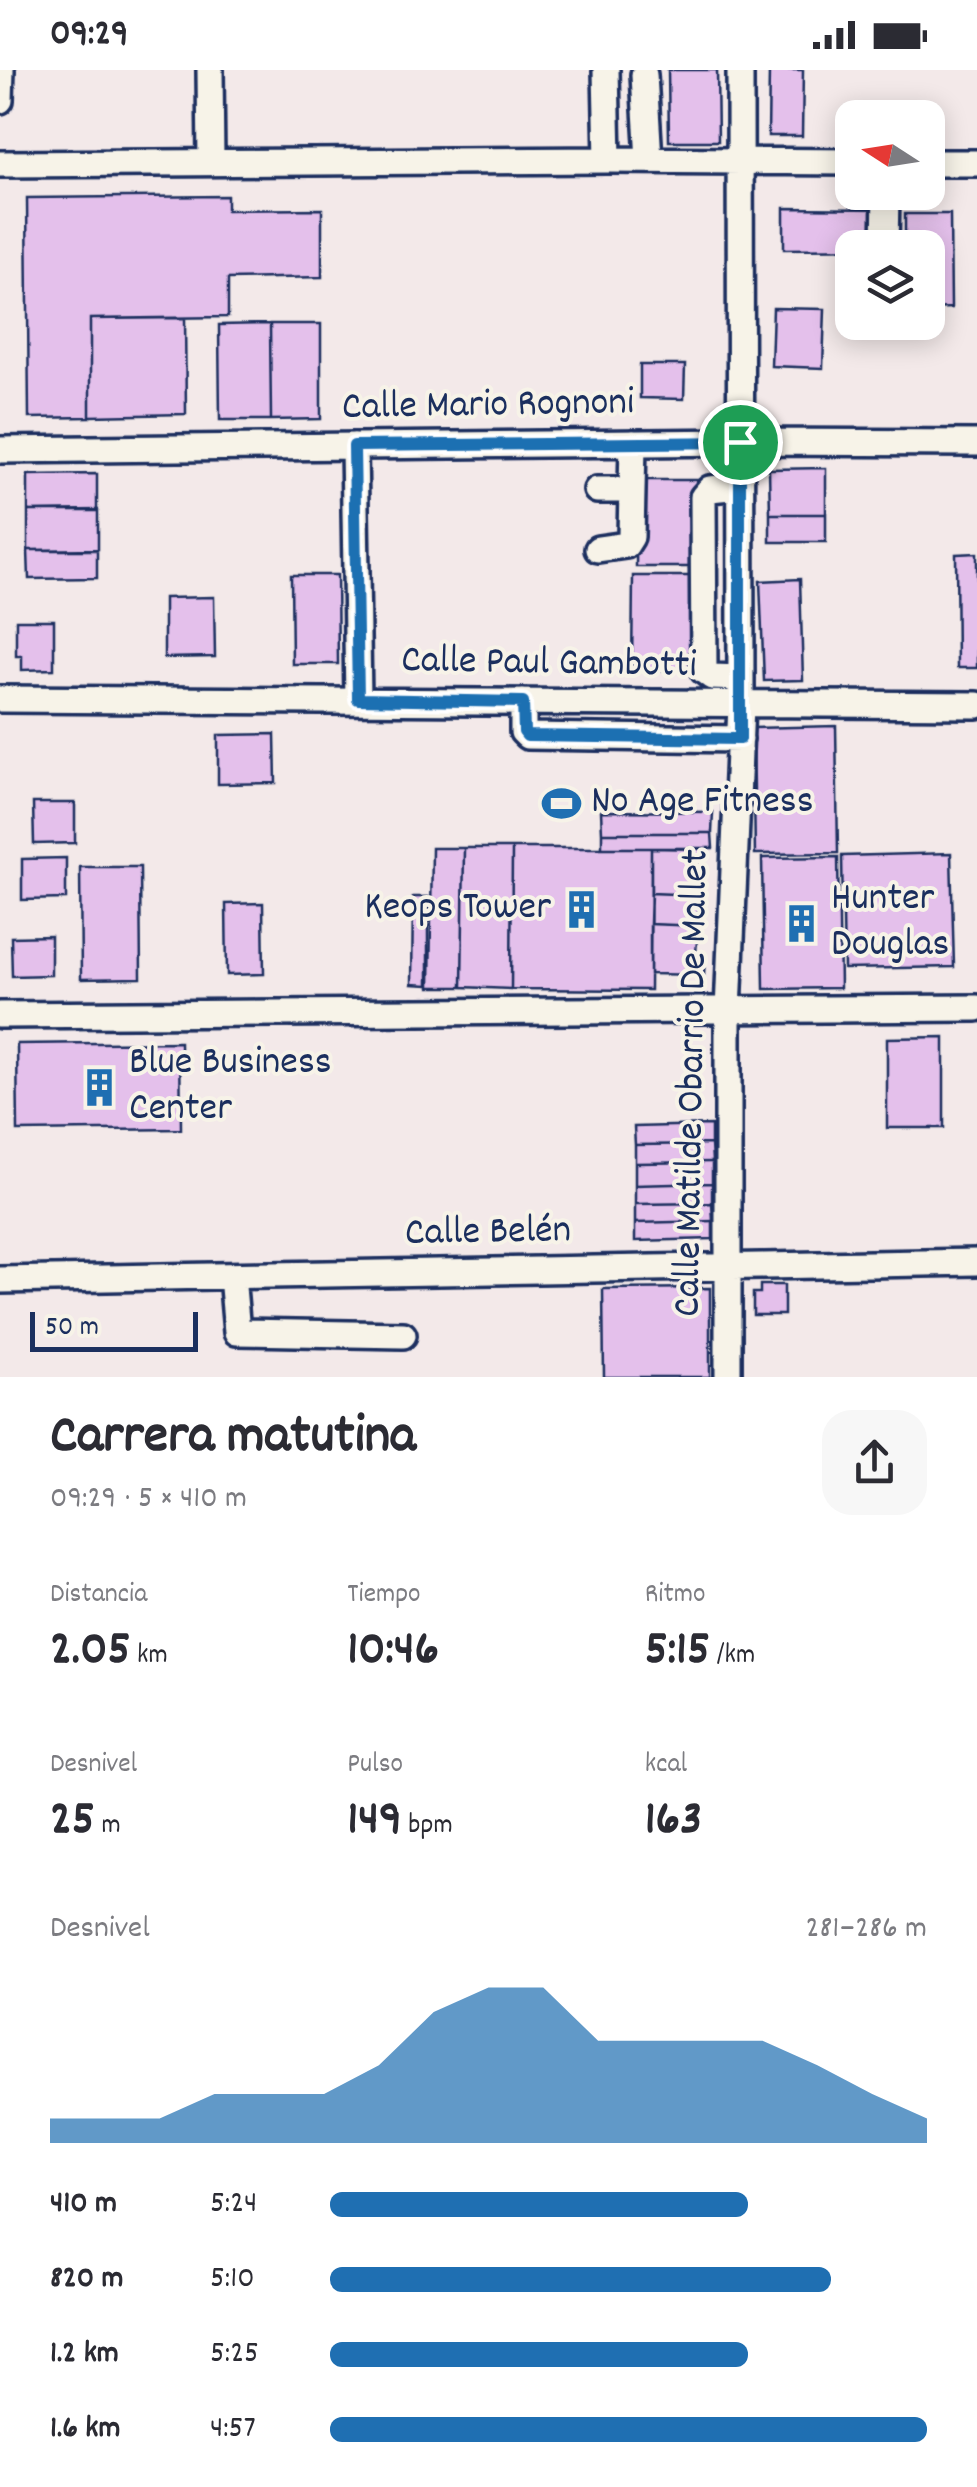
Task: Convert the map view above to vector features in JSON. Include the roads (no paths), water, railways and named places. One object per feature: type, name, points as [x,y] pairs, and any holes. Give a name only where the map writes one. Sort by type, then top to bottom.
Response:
[{"type":"street","points":[[0,70],[0,100]]},
{"type":"street","points":[[210,70],[211,162]]},
{"type":"street","points":[[606,70],[608,160]]},
{"type":"street","name":"Calle Matilde Obarrio De Mallet","points":[[728,1377],[728,1012],[741,705],[740,70]]},
{"type":"street","points":[[644,75],[649,160]]},
{"type":"street","points":[[0,164],[835,162]]},
{"type":"street","points":[[945,163],[977,163]]},
{"type":"street","name":"Calle Mario Rognoni","points":[[0,450],[740,442],[977,444]]},
{"type":"street","points":[[598,549],[626,545],[631,537],[633,443]]},
{"type":"street","points":[[354,446],[358,699]]},
{"type":"street","points":[[740,486],[710,489],[704,496],[704,671],[712,677],[741,678]]},
{"type":"street","points":[[597,490],[632,490]]},
{"type":"street","name":"Calle Paul Gambotti","points":[[0,699],[977,704]]},
{"type":"street","points":[[523,702],[527,736],[740,739]]},
{"type":"street","points":[[0,1014],[977,1008]]},
{"type":"street","name":"Calle Belén","points":[[0,1280],[977,1262]]},
{"type":"street","points":[[232,1276],[237,1332],[403,1335]]},
{"type":"place","name":"No Age Fitness","points":[[561,803]]},
{"type":"place","name":"Keops Tower","points":[[581,909]]},
{"type":"place","name":"Hunter Douglas","points":[[801,923]]},
{"type":"place","name":"Blue Business Center","points":[[99,1087]]}]
